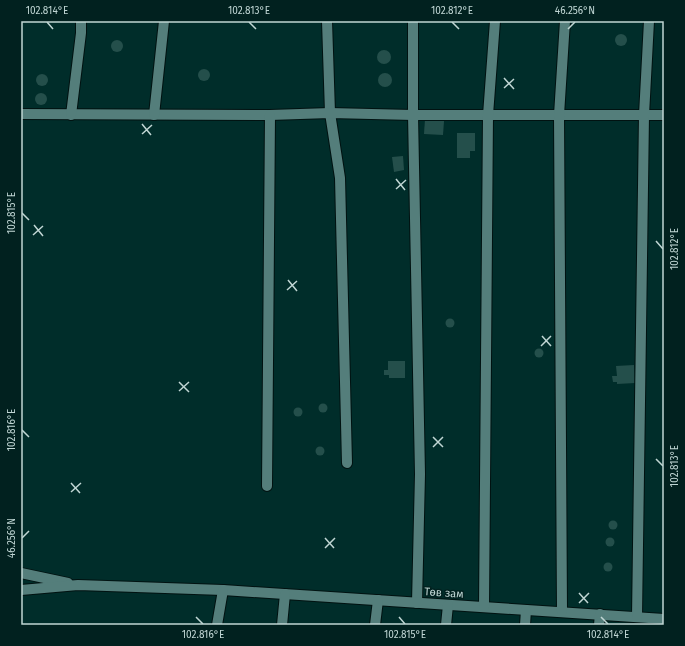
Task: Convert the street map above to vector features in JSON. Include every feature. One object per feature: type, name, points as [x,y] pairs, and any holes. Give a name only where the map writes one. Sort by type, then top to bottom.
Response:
[{"type":"street","points":[[71,115],[81,33],[81,21]]},
{"type":"street","points":[[154,115],[164,21]]},
{"type":"street","points":[[327,21],[330,113],[340,178],[347,463]]},
{"type":"street","points":[[413,21],[413,115],[420,474],[417,603]]},
{"type":"street","points":[[484,607],[488,115],[494,21]]},
{"type":"street","points":[[562,612],[559,115],[565,21]]},
{"type":"street","points":[[637,617],[644,115],[649,21]]},
{"type":"street","points":[[21,114],[270,115],[330,113],[413,115],[664,115]]},
{"type":"street","points":[[267,486],[270,115]]},
{"type":"street","points":[[21,573],[78,585]]},
{"type":"street","points":[[21,590],[78,585]]},
{"type":"street","name":"Төв зам","points":[[78,585],[223,590],[664,619]]},
{"type":"street","points":[[217,625],[223,590]]},
{"type":"street","points":[[282,625],[285,594]]},
{"type":"street","points":[[375,625],[378,600]]},
{"type":"street","points":[[446,625],[448,605]]},
{"type":"street","points":[[525,625],[526,610]]},
{"type":"street","points":[[600,614],[600,625]]},
{"type":"building","points":[[623,34],[626,35],[626,45],[619,46],[616,45],[615,38],[616,35]]},
{"type":"building","points":[[119,40],[122,41],[122,51],[115,52],[112,51],[111,44],[112,41]]},
{"type":"building","points":[[384,50],[389,52],[391,57],[389,62],[384,64],[379,62],[377,57],[379,52]]},
{"type":"building","points":[[206,69],[209,70],[209,80],[202,81],[199,80],[198,73],[199,70]]},
{"type":"building","points":[[385,73],[390,75],[392,80],[390,85],[385,87],[380,85],[378,80],[380,75]]},
{"type":"building","points":[[44,74],[47,75],[47,85],[40,86],[37,85],[36,78],[37,75]]},
{"type":"building","points":[[43,93],[46,94],[46,104],[39,105],[36,104],[35,97],[36,94]]},
{"type":"building","points":[[425,119],[444,121],[443,135],[424,134]]},
{"type":"building","points":[[457,133],[475,133],[475,151],[470,151],[470,158],[457,158]]},
{"type":"building","points":[[403,156],[404,170],[394,172],[392,157]]},
{"type":"building","points":[[448,319],[452,319],[454,323],[452,327],[448,327],[446,325],[446,321]]},
{"type":"building","points":[[537,349],[541,349],[543,353],[541,357],[537,357],[535,355],[535,351]]},
{"type":"building","points":[[388,361],[405,361],[405,378],[389,378],[389,375],[384,375],[384,370],[388,370]]},
{"type":"building","points":[[634,365],[635,383],[617,384],[617,382],[613,382],[612,376],[617,376],[616,366]]},
{"type":"building","points":[[321,404],[325,404],[327,408],[325,412],[321,412],[319,410],[319,406]]},
{"type":"building","points":[[296,408],[300,408],[302,412],[300,416],[296,416],[294,414],[294,410]]},
{"type":"building","points":[[318,447],[322,447],[324,451],[322,455],[318,455],[316,453],[316,449]]},
{"type":"building","points":[[611,521],[615,521],[617,525],[615,529],[611,529],[609,527],[609,523]]},
{"type":"building","points":[[608,538],[612,538],[614,542],[612,546],[608,546],[606,544],[606,540]]},
{"type":"building","points":[[606,563],[610,563],[612,567],[610,571],[606,571],[604,569],[604,565]]}]
